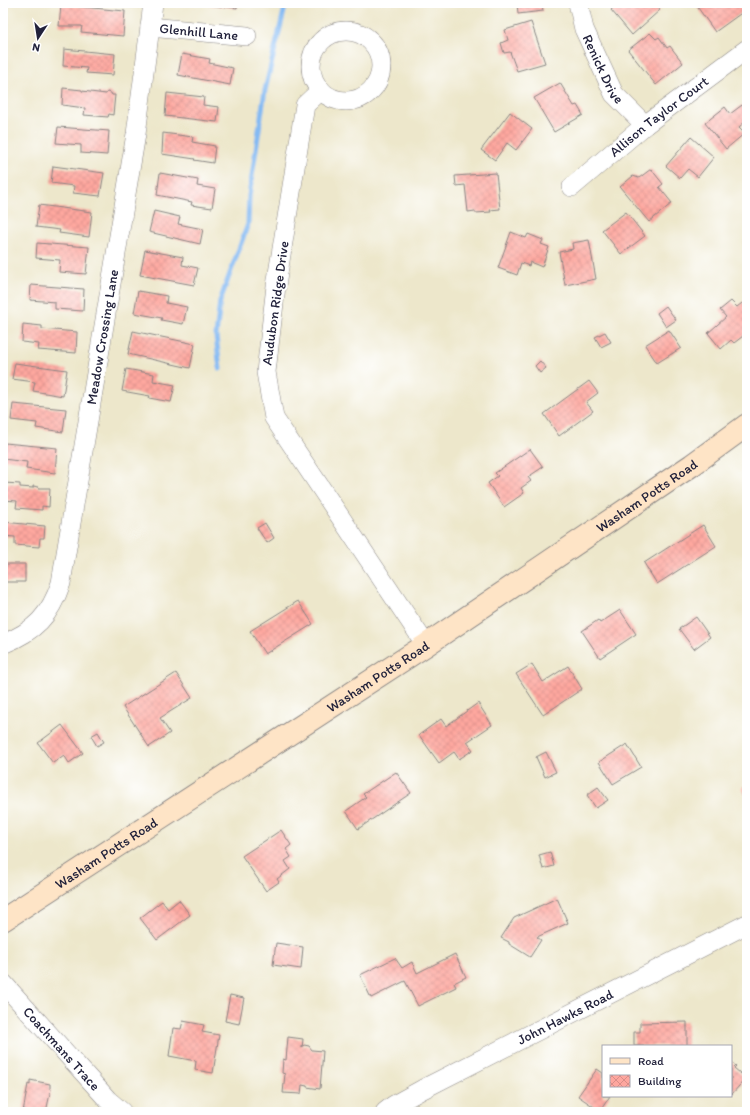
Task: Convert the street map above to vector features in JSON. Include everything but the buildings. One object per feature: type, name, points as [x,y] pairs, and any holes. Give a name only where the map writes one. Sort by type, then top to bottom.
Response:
[{"type":"street","name":"Meadow Crossing Lane","points":[[3,644],[17,639],[46,616],[55,600],[61,583],[133,150],[152,3]]},
{"type":"street","name":"Renick Drive","points":[[578,3],[584,29],[614,94],[646,125]]},
{"type":"street","name":"Glenhill Lane","points":[[150,27],[247,36]]},
{"type":"street","name":"Allison Taylor Court","points":[[572,187],[646,125],[747,49]]},
{"type":"street","name":"Audubon Ridge Drive","points":[[321,90],[305,105],[276,286],[266,372],[274,418],[426,645]]},
{"type":"street","name":"Washam Potts Road","points":[[3,920],[426,645],[692,465],[747,425]]},
{"type":"street","name":"John Hawks Road","points":[[384,1112],[423,1089],[747,924]]},
{"type":"street","name":"Coachmans Trace","points":[[3,983],[37,1019],[108,1100],[122,1112]]},
{"type":"waterway","points":[[220,369],[216,336],[220,301],[248,224],[249,196],[265,90],[286,3]]}]
